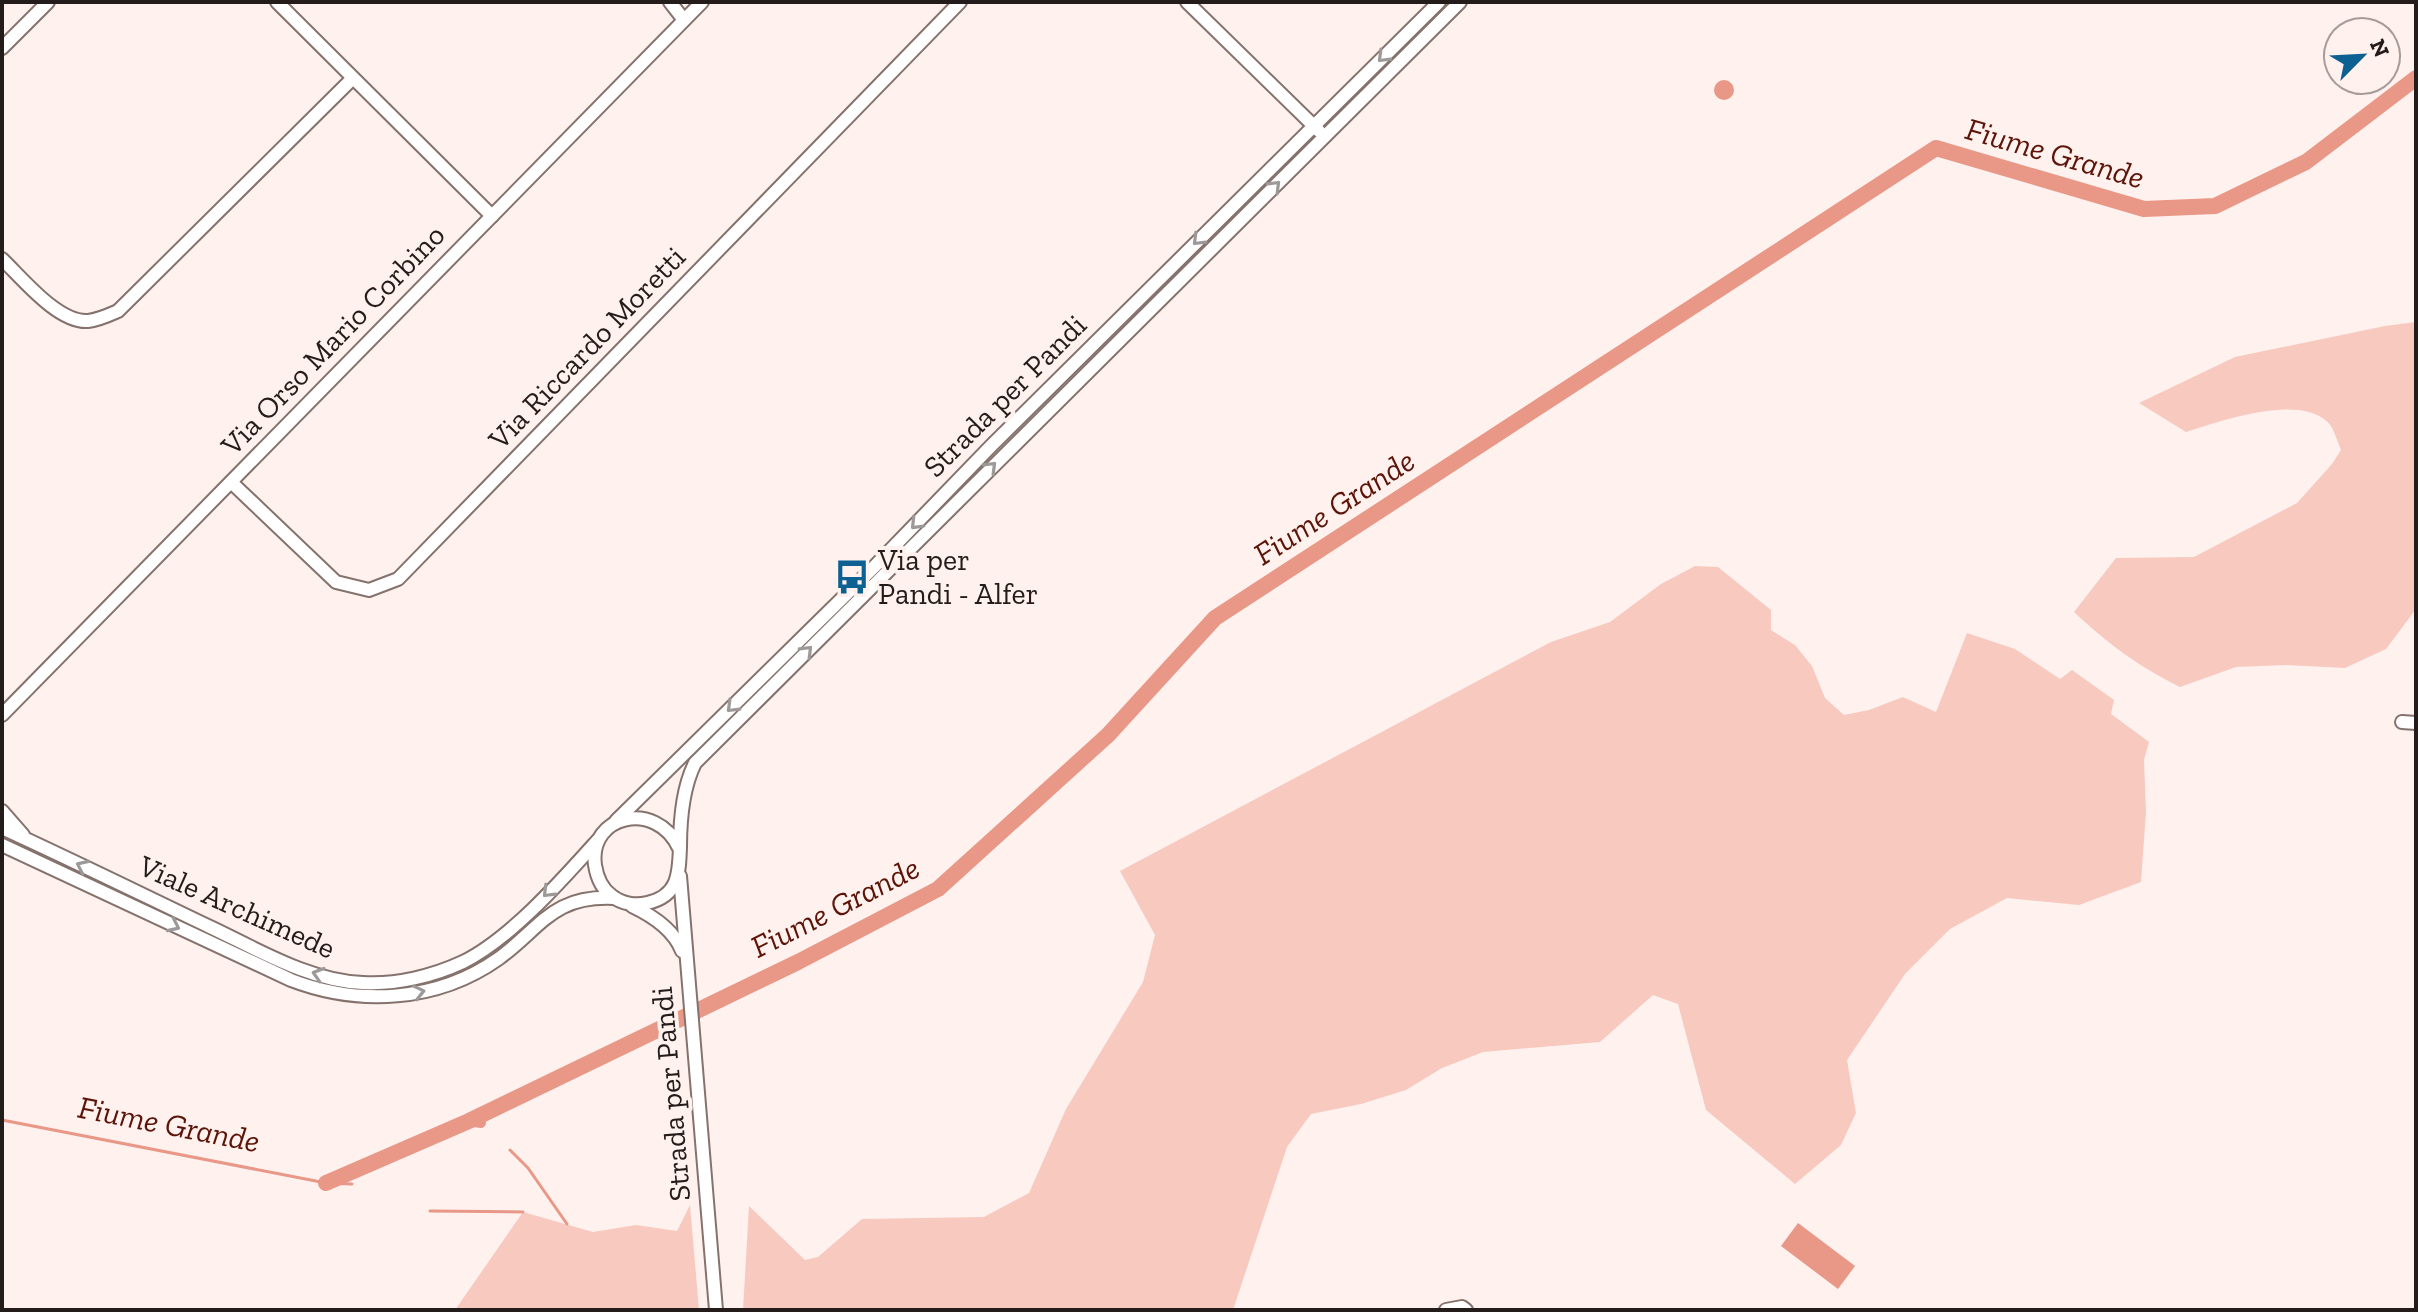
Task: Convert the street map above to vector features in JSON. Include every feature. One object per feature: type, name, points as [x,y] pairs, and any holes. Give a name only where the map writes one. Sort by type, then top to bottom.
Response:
[{"type":"street","points":[[2,48],[48,2]]},
{"type":"street","points":[[277,2],[492,216]]},
{"type":"street","points":[[670,2],[684,20]]},
{"type":"street","name":"Via Orso Mario Corbino","points":[[2,715],[702,2]]},
{"type":"street","name":"Via Riccardo Moretti","points":[[231,482],[336,582],[369,590],[398,579],[960,2]]},
{"type":"street","points":[[1187,2],[1325,137]]},
{"type":"street","name":"Strada per Pandi","points":[[606,832],[1439,2]]},
{"type":"street","name":"Strada per Pandi","points":[[716,1310],[679,848],[688,776],[695,763],[1460,2]]},
{"type":"street","points":[[2,259],[64,315],[89,321],[118,311],[353,78]]},
{"type":"street","points":[[2402,722],[2416,723]]},
{"type":"street","points":[[2,811],[28,840]]},
{"type":"street","points":[[679,848],[674,837],[655,821],[643,817],[630,818],[606,832],[594,859],[596,874],[603,887],[670,932],[680,945],[686,962]]},
{"type":"street","name":"Viale Archimede","points":[[2,828],[298,967],[329,977],[369,983],[396,982],[431,974],[480,952],[510,930],[606,832]]},
{"type":"street","name":"Viale Archimede","points":[[2,845],[291,980],[327,991],[364,997],[409,995],[455,982],[499,958],[540,921],[560,908],[587,899],[620,900]]},
{"type":"street","points":[[620,900],[640,905],[654,902],[666,895],[680,873]]},
{"type":"street","points":[[1446,1310],[1462,1307],[1466,1310]]},
{"type":"shaded area","points":[[1724,80],[1731,83],[1734,90],[1731,97],[1724,100],[1717,97],[1714,90],[1717,83]]},
{"type":"shaded area","points":[[2416,322],[2416,609],[2386,649],[2345,668],[2287,665],[2236,667],[2180,687],[2124,654],[2074,612],[2116,558],[2194,557],[2297,503],[2341,450],[2331,426],[2319,416],[2302,411],[2262,412],[2186,432],[2139,403],[2235,357]]},
{"type":"shaded area","points":[[1695,566],[1718,567],[1771,610],[1771,630],[1795,645],[1812,666],[1825,698],[1844,715],[1869,710],[1903,697],[1936,712],[1967,633],[2015,649],[2060,679],[2072,670],[2114,700],[2111,714],[2149,742],[2144,760],[2146,812],[2141,882],[2079,905],[2007,898],[1950,929],[1905,974],[1847,1060],[1856,1113],[1841,1145],[1795,1184],[1706,1110],[1678,1004],[1653,995],[1600,1042],[1483,1052],[1442,1068],[1406,1090],[1361,1104],[1311,1114],[1287,1147],[1233,1310],[743,1310],[749,1206],[805,1260],[818,1257],[862,1219],[984,1217],[1029,1193],[1066,1109],[1143,982],[1155,935],[1120,871],[1551,642],[1610,622],[1661,584]]},
{"type":"shaded area","points":[[690,1205],[699,1310],[455,1310],[523,1212],[593,1232],[636,1225],[677,1231]]},
{"type":"shaded area","points":[[1798,1223],[1855,1266],[1838,1289],[1781,1246]]},
{"type":"waterway","name":"Fiume Grande","points":[[326,1183],[469,1121],[798,962],[938,889],[1108,735],[1215,618],[1936,148],[2144,209],[2215,206],[2306,162],[2416,78]]},
{"type":"waterway","name":"Fiume Grande","points":[[2,1120],[326,1183],[352,1184]]},
{"type":"waterway","name":"Fiume Grande","points":[[469,1121],[481,1123]]},
{"type":"waterway","points":[[510,1150],[528,1168],[567,1224]]},
{"type":"waterway","name":"Fiume Grande","points":[[430,1211],[523,1212]]},
{"type":"place","name":"Via per Pandi - Alfer","points":[[852,577]]}]
